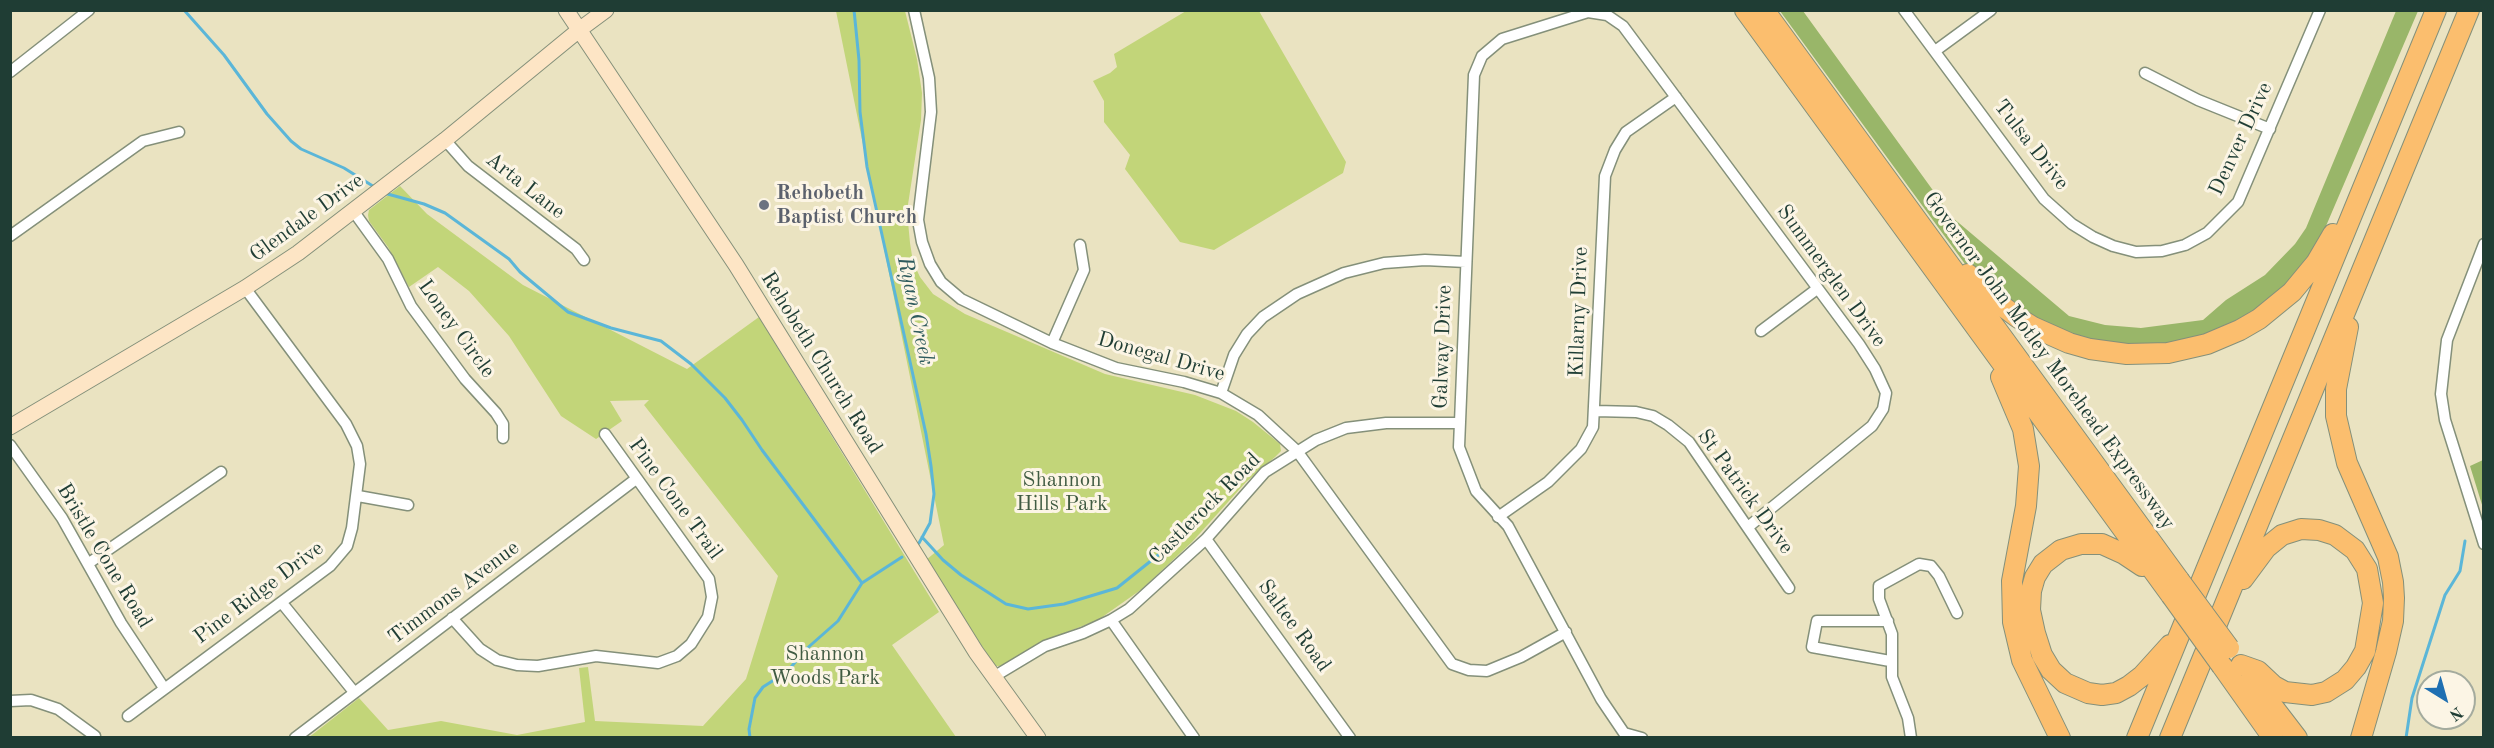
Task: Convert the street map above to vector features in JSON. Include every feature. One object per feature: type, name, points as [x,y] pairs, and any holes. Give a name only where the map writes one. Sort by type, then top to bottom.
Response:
[{"type":"highway","name":"Governor John Motley Morehead Expressway","points":[[1745,10],[2154,572],[2175,588]]},
{"type":"highway","name":"Governor John Motley Morehead Expressway","points":[[1764,10],[1943,256],[2175,588],[2231,660],[2297,738]]},
{"type":"highway","points":[[2136,738],[2436,10]]},
{"type":"highway","points":[[2171,736],[2469,10]]},
{"type":"highway","points":[[1943,256],[1961,268],[2017,317],[2069,343],[2090,349],[2127,354],[2168,353],[2197,347],[2240,330],[2259,319],[2292,292],[2327,245],[2362,165],[2389,126]]},
{"type":"highway","points":[[1945,285],[1971,332],[2005,384],[2023,429],[2028,457],[2029,483],[2012,581],[2013,622],[2022,660],[2060,738]]},
{"type":"highway","points":[[2346,309],[2349,330],[2336,389],[2336,416],[2347,463],[2388,557],[2394,598],[2393,621],[2386,652],[2361,738]]},
{"type":"highway","points":[[2231,660],[2258,670],[2274,686],[2285,692],[2312,695],[2326,692],[2344,680],[2365,651],[2373,603],[2367,569],[2355,550],[2336,535],[2319,530],[2301,529],[2282,535],[2266,548],[2248,575],[2232,588]]},
{"type":"highway","points":[[2154,572],[2102,544],[2081,544],[2061,550],[2043,564],[2035,577],[2031,591],[2030,610],[2042,655],[2051,670],[2065,683],[2088,693],[2115,693],[2142,676],[2178,636]]},
{"type":"highway","name":"Governor John Motley Morehead Expressway","points":[[2231,660],[2272,737]]},
{"type":"street","points":[[10,72],[89,10]]},
{"type":"street","name":"Rehobeth Church Road","points":[[567,10],[736,265],[976,652],[1038,738]]},
{"type":"street","name":"Glendale Drive","points":[[10,428],[244,288],[354,212],[606,10]]},
{"type":"street","name":"Donegal Drive","points":[[914,10],[929,78],[931,112],[918,220],[922,242],[930,264],[941,282],[961,299],[1052,343],[1116,368],[1184,382],[1221,393],[1258,415],[1297,451],[1452,664],[1469,670],[1487,671],[1521,657],[1566,632]]},
{"type":"street","name":"Tulsa Drive","points":[[1904,10],[2044,199],[2072,224],[2112,246],[2136,252],[2162,250]]},
{"type":"street","points":[[1935,51],[1991,10]]},
{"type":"street","name":"Denver Drive","points":[[2162,250],[2185,245],[2207,233],[2238,202],[2320,10]]},
{"type":"street","name":"Galway Drive","points":[[1623,26],[1607,15],[1588,12],[1502,39],[1482,56],[1474,75],[1459,447],[1476,491],[1508,526],[1622,735],[1642,738]]},
{"type":"street","name":"Summerglen Drive","points":[[1623,26],[1859,344],[1875,369],[1886,393],[1883,409],[1872,426],[1748,527]]},
{"type":"street","points":[[2145,73],[2198,100],[2270,129]]},
{"type":"street","name":"Killarny Drive","points":[[1498,517],[1548,482],[1581,449],[1593,427],[1596,411],[1598,297],[1605,176],[1615,150],[1626,132],[1676,97]]},
{"type":"street","points":[[10,236],[143,141],[179,132]]},
{"type":"street","name":"Arta Lane","points":[[446,140],[468,166],[576,249],[584,260]]},
{"type":"street","name":"Loney Circle","points":[[354,212],[388,259],[411,306],[465,379],[496,413],[503,424],[503,438]]},
{"type":"street","points":[[2484,244],[2447,340],[2441,394],[2445,420],[2484,544]]},
{"type":"street","points":[[1052,343],[1084,270],[1080,245]]},
{"type":"street","points":[[1221,393],[1234,355],[1247,334],[1263,317],[1297,294],[1344,273],[1384,263],[1425,260],[1466,262]]},
{"type":"street","name":"Pine Ridge Drive","points":[[128,716],[282,603],[341,555],[352,528],[358,496],[360,464],[357,446],[346,423],[244,288]]},
{"type":"street","points":[[1761,331],[1817,289]]},
{"type":"street","name":"St Patrick Drive","points":[[1596,411],[1636,412],[1653,416],[1689,442],[1789,588]]},
{"type":"street","name":"Castlerock Road","points":[[995,676],[1045,646],[1083,633],[1129,609],[1206,539],[1265,472],[1316,440],[1346,428],[1386,423],[1459,423]]},
{"type":"street","name":"Pine Cone Trail","points":[[452,618],[480,649],[496,660],[517,665],[538,666],[596,656],[658,663],[677,656],[691,644],[708,617],[712,597],[709,579],[605,434]]},
{"type":"street","name":"Bristle Cone Road","points":[[10,445],[62,518],[121,622],[164,688]]},
{"type":"street","points":[[89,563],[221,472]]},
{"type":"street","name":"Timmons Avenue","points":[[295,738],[636,479]]},
{"type":"street","points":[[358,496],[408,505]]},
{"type":"street","name":"Saltee Road","points":[[1206,539],[1350,738]]},
{"type":"street","points":[[1911,738],[1908,718],[1892,677],[1890,661],[1892,633],[1879,599],[1879,586],[1919,564],[1931,566],[1957,614]]},
{"type":"street","points":[[282,603],[354,692]]},
{"type":"street","points":[[1111,620],[1194,738]]},
{"type":"street","points":[[1888,621],[1817,621],[1812,647],[1890,661]]},
{"type":"street","points":[[10,701],[31,700],[58,709],[95,736]]},
{"type":"green space","name":"Shannon Hills Park","points":[[836,11],[905,11],[917,59],[922,93],[921,120],[907,211],[910,243],[913,262],[920,277],[933,294],[965,314],[1105,374],[1195,395],[1236,411],[1280,444],[1281,451],[1246,482],[1192,542],[1142,589],[1098,620],[1041,642],[1001,666],[995,666],[926,560],[944,545]]},
{"type":"green space","points":[[1186,11],[1259,11],[1346,162],[1343,173],[1214,250],[1180,242],[1125,169],[1130,155],[1104,122],[1104,101],[1093,81],[1117,67],[1114,54]]},
{"type":"green space","points":[[1780,11],[1803,11],[1953,218],[2069,316],[2105,325],[2141,328],[2203,320],[2226,300],[2265,275],[2295,244],[2306,228],[2396,11],[2418,11],[2323,233],[2304,266],[2284,289],[2232,327],[2176,345],[2107,345],[2045,327],[1986,286],[1965,264]]},
{"type":"green space","name":"Shannon Woods Park","points":[[400,186],[427,214],[523,285],[687,369],[759,317],[939,612],[892,645],[956,737],[308,738],[359,698],[388,730],[441,721],[517,735],[585,722],[579,668],[588,667],[595,721],[703,726],[746,679],[778,576],[644,405],[649,400],[610,401],[622,421],[596,439],[561,416],[509,336],[469,291],[438,267],[409,287],[388,247],[369,221],[368,215],[369,210]]},
{"type":"green space","points":[[2483,460],[2483,508],[2470,466]]},
{"type":"waterway","points":[[184,10],[224,55],[267,114],[291,141],[301,149],[344,168],[376,188]]},
{"type":"waterway","name":"Ryan Creek","points":[[854,10],[859,60],[860,112],[867,167],[926,434],[931,466],[934,494],[930,523],[919,543]]},
{"type":"waterway","points":[[384,193],[424,204],[445,213],[509,259],[520,272],[568,312],[611,328],[661,341],[691,364],[725,398],[862,583]]},
{"type":"waterway","points":[[922,537],[943,560],[961,575],[1006,604],[1028,609],[1064,604],[1117,588],[1162,552],[1184,523]]},
{"type":"waterway","points":[[2406,738],[2412,698],[2445,595],[2460,571],[2465,541]]},
{"type":"waterway","name":"Ryan Creek","points":[[750,738],[749,729],[755,698],[763,687],[788,671],[804,651],[838,621],[862,583],[902,557]]},
{"type":"place","name":"Rehobeth Baptist Church","points":[[764,205]]}]
